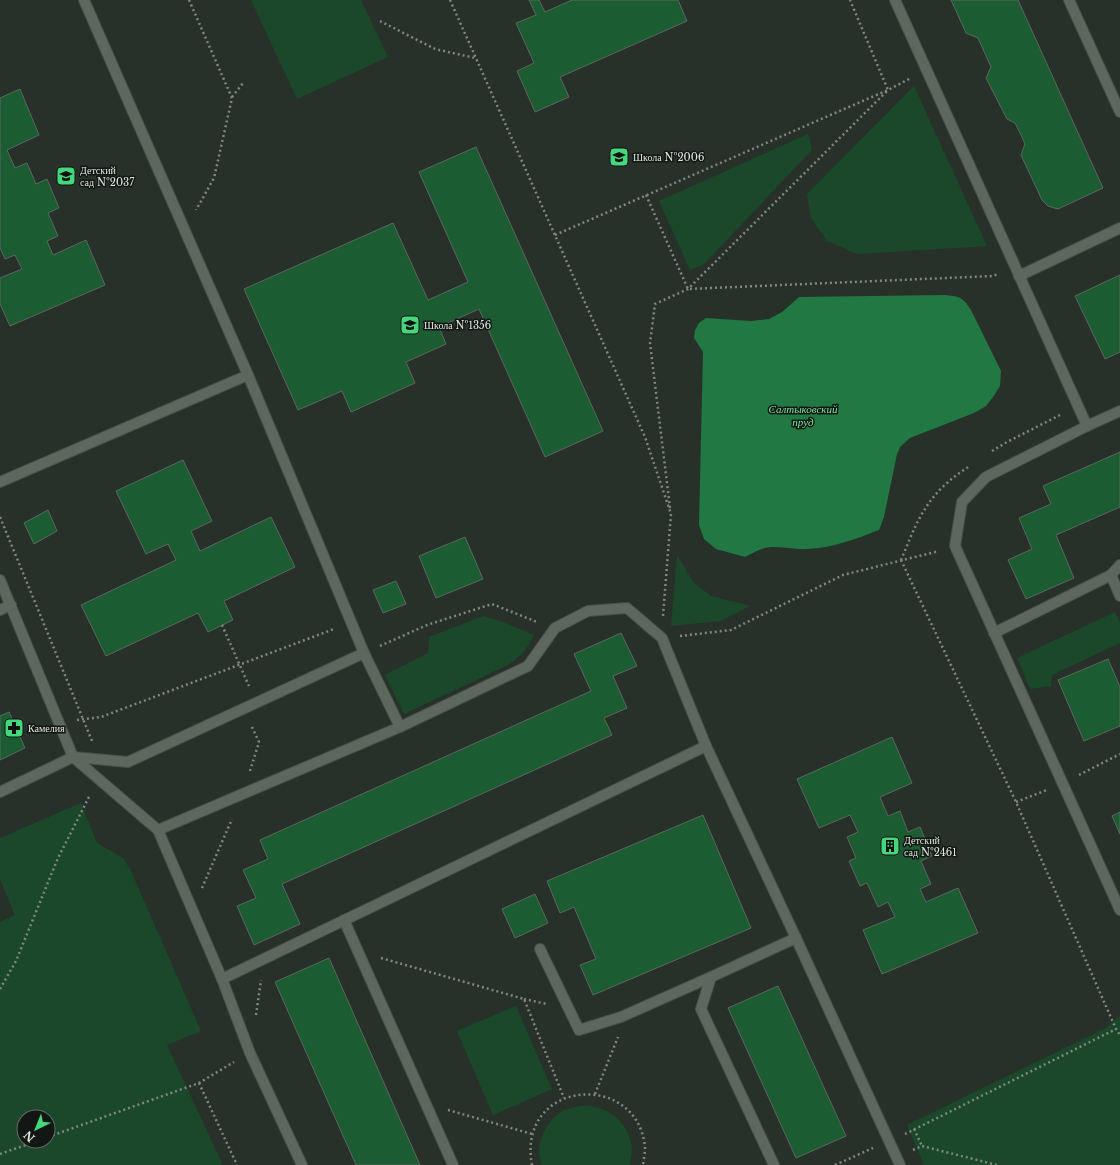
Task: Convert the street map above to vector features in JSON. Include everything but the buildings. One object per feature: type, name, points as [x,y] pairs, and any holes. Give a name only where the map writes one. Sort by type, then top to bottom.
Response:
[{"type":"lane","points":[[84,0],[248,375],[364,654],[400,727]]},
{"type":"lane","points":[[895,0],[1088,426]]},
{"type":"lane","points":[[1068,0],[1120,112]]},
{"type":"lane","points":[[1017,271],[1120,228]]},
{"type":"lane","points":[[0,482],[248,375]]},
{"type":"lane","points":[[1120,411],[986,477],[962,502],[955,546],[1120,910]]},
{"type":"lane","points":[[994,633],[1111,575],[1120,566]]},
{"type":"lane","points":[[1111,575],[1120,596]]},
{"type":"lane","points":[[0,580],[73,757],[158,830],[222,979],[250,1053],[302,1165]]},
{"type":"lane","points":[[0,610],[11,605]]},
{"type":"lane","points":[[158,830],[400,727],[528,666],[555,628],[588,611],[627,608],[662,638],[706,746],[898,1161]]},
{"type":"lane","points":[[0,792],[73,757],[128,762],[364,654]]},
{"type":"lane","points":[[222,979],[706,746]]},
{"type":"lane","points":[[344,920],[453,1165]]},
{"type":"lane","points":[[540,949],[579,1030],[621,1017],[796,938]]},
{"type":"lane","points":[[711,977],[701,1009],[774,1165]]},
{"type":"path","points":[[189,0],[232,98]]},
{"type":"path","points":[[450,0],[645,437],[671,514]]},
{"type":"path","points":[[850,0],[888,90]]},
{"type":"path","points":[[380,21],[435,49],[476,58]]},
{"type":"path","points":[[555,235],[888,90],[927,70]]},
{"type":"path","points":[[200,202],[214,178],[232,98],[243,83]]},
{"type":"path","points":[[888,90],[688,289],[655,304],[650,343],[671,514],[662,638],[731,630],[843,575],[955,546]]},
{"type":"path","points":[[646,195],[688,289]]},
{"type":"path","points":[[688,289],[994,276],[1017,271]]},
{"type":"path","points":[[0,517],[84,719],[99,759]]},
{"type":"path","points":[[900,560],[1016,802],[1116,1029],[1120,1035]]},
{"type":"path","points":[[364,654],[427,625],[492,604],[555,628]]},
{"type":"path","points":[[59,723],[101,717],[351,622]]},
{"type":"path","points":[[222,626],[257,703]]},
{"type":"path","points":[[1016,802],[1063,783],[1120,754]]},
{"type":"path","points":[[0,989],[16,961],[58,858],[98,778]]},
{"type":"path","points":[[358,951],[524,999],[564,1098]]},
{"type":"path","points":[[255,1022],[263,959]]},
{"type":"path","points":[[595,1094],[622,1028],[621,1017]]},
{"type":"path","points":[[835,1165],[914,1129],[1116,1029]]},
{"type":"path","points":[[56,1134],[199,1083],[250,1053]]},
{"type":"path","points":[[199,1083],[237,1165]]},
{"type":"path","points":[[532,1165],[529,1152],[532,1134],[539,1119],[550,1107],[564,1098],[579,1094],[595,1094],[614,1100],[630,1112],[640,1128],[645,1147],[643,1165]]},
{"type":"path","points":[[426,1104],[532,1134]]},
{"type":"path","points":[[914,1129],[922,1146]]},
{"type":"path","points":[[898,1161],[922,1146],[997,1165]]},
{"type":"path","points":[[0,1154],[16,1148]]},
{"type":"shaded area","points":[[251,0],[361,0],[388,57],[297,99]]},
{"type":"shaded area","points":[[914,86],[987,246],[857,254],[827,241],[811,218],[807,194]]},
{"type":"shaded area","points":[[808,134],[812,150],[703,265],[690,270],[659,201]]},
{"type":"shaded area","points":[[677,555],[694,583],[711,596],[750,606],[721,621],[671,626]]},
{"type":"shaded area","points":[[1115,612],[1120,623],[1120,643],[1052,675],[1051,686],[1030,689],[1017,658]]},
{"type":"shaded area","points":[[483,616],[500,621],[534,635],[529,645],[523,652],[508,665],[404,714],[385,675],[428,653],[429,637]]},
{"type":"shaded area","points":[[81,803],[97,843],[123,858],[131,871],[201,1031],[167,1045],[223,1165],[0,1165],[0,922],[15,915],[0,879],[0,838]]},
{"type":"shaded area","points":[[516,1006],[552,1089],[493,1115],[457,1031]]},
{"type":"shaded area","points":[[1120,1016],[1120,1165],[924,1165],[907,1125],[1106,1028]]},
{"type":"shaded area","points":[[580,1106],[592,1106],[602,1109],[609,1112],[621,1122],[629,1135],[631,1142],[632,1149],[630,1165],[542,1165],[540,1157],[541,1141],[547,1127],[558,1114],[564,1110]]},
{"type":"water","name":"Салтыковский пруд","points":[[944,295],[960,298],[966,302],[971,310],[1001,371],[1000,386],[986,406],[974,413],[910,438],[900,447],[897,454],[884,517],[879,530],[853,540],[826,547],[802,549],[769,547],[745,557],[716,549],[704,539],[699,525],[703,352],[694,338],[695,330],[699,323],[706,318],[751,321],[769,319],[782,312],[799,297]]},
{"type":"place","name":"Школа №2006","points":[[619,157]]},
{"type":"place","name":"Детский сад №2037","points":[[66,176]]},
{"type":"place","name":"Школа №1356","points":[[410,325]]},
{"type":"place","name":"Камелия","points":[[14,728]]},
{"type":"place","name":"Детский сад №2461","points":[[890,846]]}]
